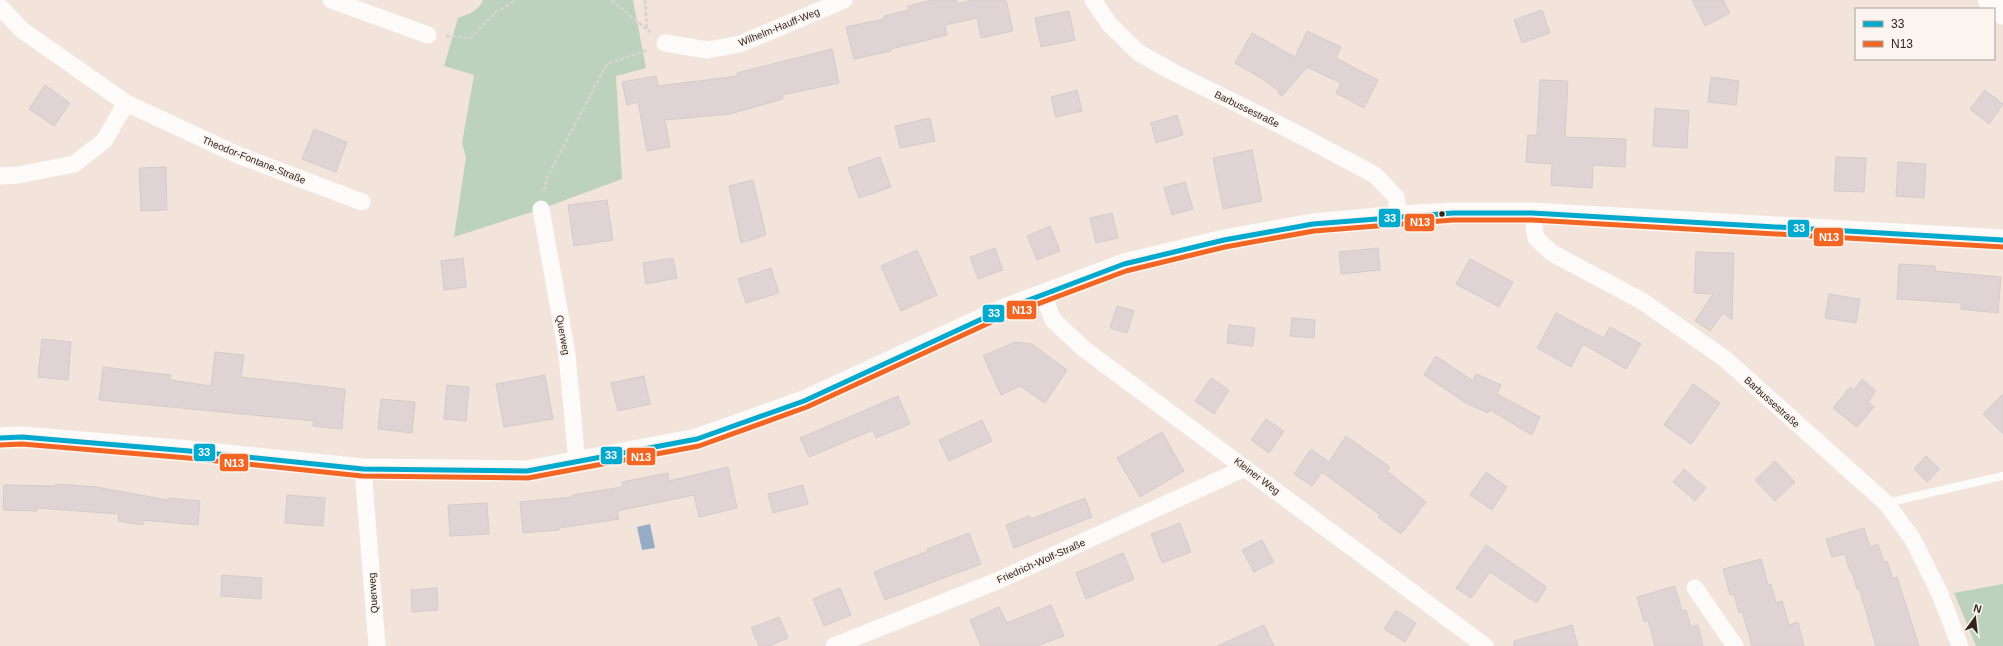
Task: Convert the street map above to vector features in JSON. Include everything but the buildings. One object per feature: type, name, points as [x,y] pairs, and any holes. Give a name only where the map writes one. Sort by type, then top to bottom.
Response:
[{"type":"street","points":[[331,0],[428,35]]},
{"type":"street","name":"Wilhelm-Hauff-Weg","points":[[665,43],[707,50],[740,44],[844,0]]},
{"type":"street","name":"Barbussestraße","points":[[1093,0],[1110,25],[1139,52],[1175,73],[1294,132],[1375,175],[1396,197],[1399,216]]},
{"type":"street","points":[[1988,0],[2003,14]]},
{"type":"street","name":"Theodor-Fontane-Straße","points":[[0,7],[22,30],[126,103],[238,155],[362,202]]},
{"type":"street","points":[[0,176],[18,176],[74,164],[104,141],[126,103]]},
{"type":"street","name":"Querweg","points":[[541,209],[567,354],[577,463]]},
{"type":"street","points":[[0,438],[22,437],[181,450],[363,469],[527,471],[577,463],[697,439],[804,401],[997,312],[1124,264],[1224,240],[1313,224],[1399,216],[1453,213],[1532,213],[2003,240]]},
{"type":"street","name":"Barbussestraße","points":[[1532,213],[1536,238],[1552,253],[1642,301],[1724,358],[1886,503],[1912,538],[1940,594],[1960,646]]},
{"type":"street","name":"Kleiner Weg","points":[[1043,294],[1053,320],[1084,349],[1485,646]]},
{"type":"street","name":"Friedrich-Wolf-Straße","points":[[834,646],[997,581],[1245,468]]},
{"type":"street","name":"Querweg","points":[[363,469],[377,646]]},
{"type":"street","points":[[1695,588],[1735,646]]},
{"type":"lane","points":[[1886,503],[2003,476]]},
{"type":"path","points":[[428,35],[471,38],[497,11],[517,0]]},
{"type":"path","points":[[611,0],[665,43]]},
{"type":"path","points":[[645,0],[647,30]]},
{"type":"path","points":[[541,209],[547,177],[607,64],[665,43]]},
{"type":"green space","points":[[483,0],[633,0],[646,68],[616,76],[622,179],[541,209],[454,237],[466,157],[462,143],[474,75],[444,66],[458,18],[479,7]]},
{"type":"green space","points":[[2003,584],[2003,646],[1976,646],[1954,593]]},
{"type":"water","points":[[650,524],[655,548],[642,550],[637,527]]},
{"type":"transit line","name":"33","points":[[0,438],[22,437],[189,451],[363,469],[527,471],[697,439],[804,401],[997,312],[1124,264],[1224,240],[1313,224],[1453,213],[1532,213],[2003,240]]},
{"type":"transit line","name":"N13","points":[[0,445],[22,444],[188,458],[362,476],[528,478],[699,446],[807,407],[1000,318],[1126,271],[1225,247],[1314,231],[1453,220],[1532,220],[2003,247]]}]
